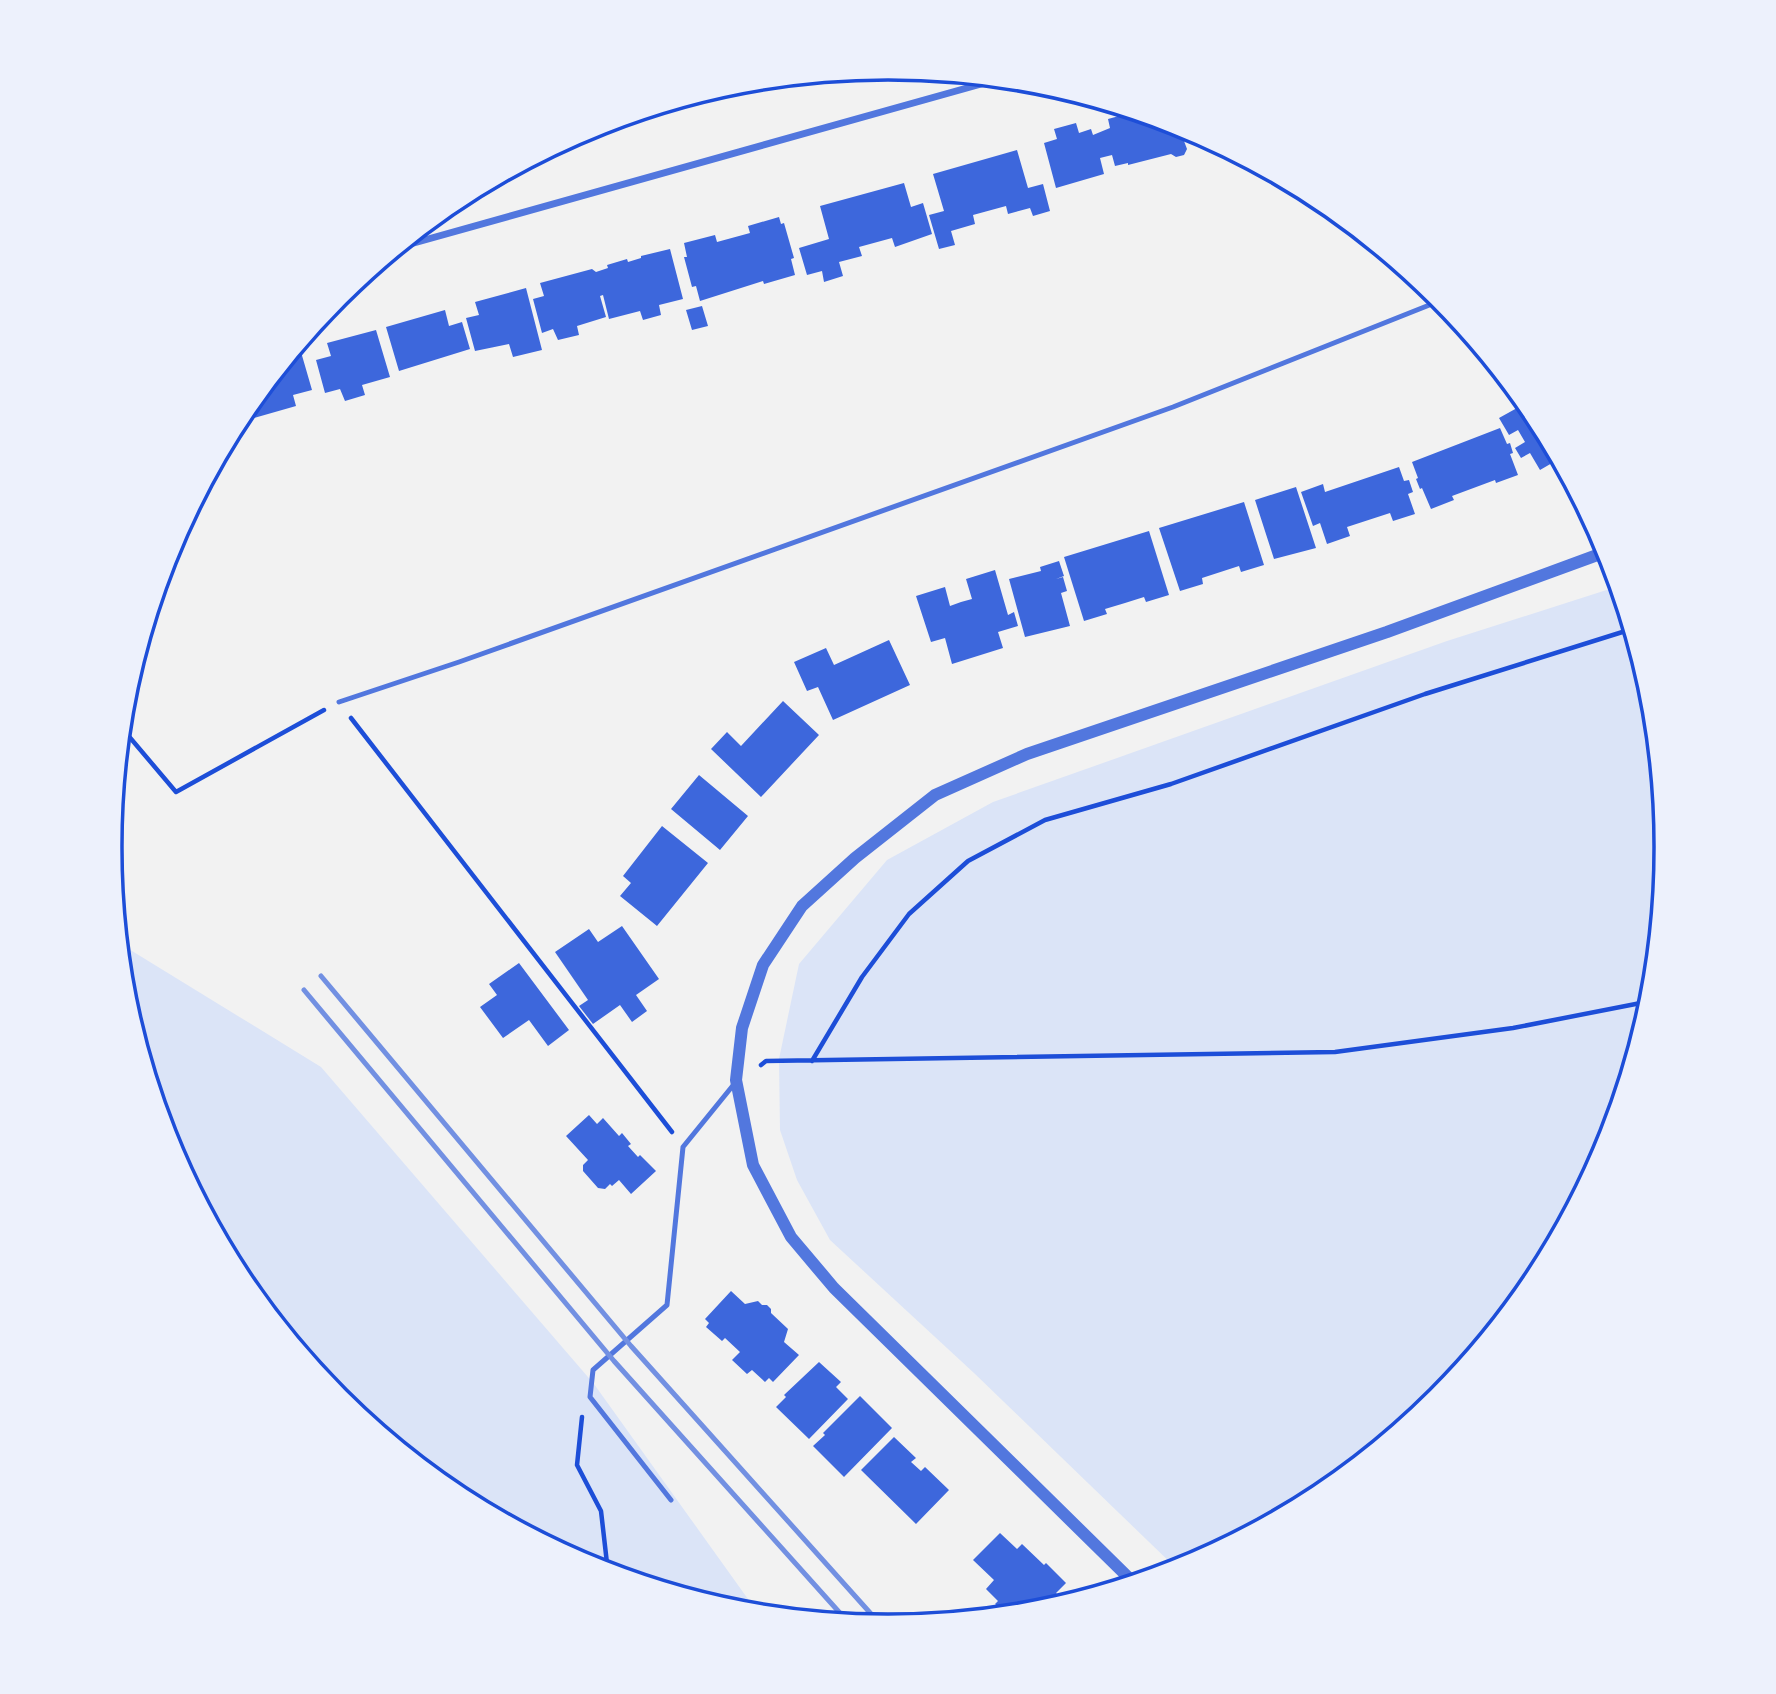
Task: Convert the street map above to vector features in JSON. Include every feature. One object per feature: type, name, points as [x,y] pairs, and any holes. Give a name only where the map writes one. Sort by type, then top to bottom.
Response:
[{"type":"street","points":[[417,242],[975,86]]},
{"type":"street","points":[[1125,1576],[834,1288],[790,1237],[754,1165],[737,1080],[742,1028],[763,965],[802,906],[855,858],[935,795],[1027,754],[1387,632],[1596,555]]},
{"type":"lane","points":[[339,702],[459,662],[1160,412],[1430,305]]},
{"type":"lane","points":[[671,1500],[590,1397],[593,1370],[667,1306],[683,1147],[737,1080]]},
{"type":"path","points":[[812,1061],[862,977],[909,914],[968,861],[1045,820],[1171,784],[1425,694],[1623,632]]},
{"type":"path","points":[[130,737],[176,792],[339,702],[683,1147]]},
{"type":"path","points":[[737,1080],[766,1061],[1335,1052],[1513,1028],[1638,1003]]},
{"type":"path","points":[[590,1397],[581,1420],[577,1465],[601,1511],[607,1559]]},
{"type":"shaded area","points":[[1609,589],[1614,601],[1640,697],[1653,797],[1654,847],[1653,897],[1640,997],[1614,1093],[1596,1140],[1552,1230],[1496,1314],[1430,1389],[1355,1455],[1314,1484],[1227,1534],[1168,1560],[974,1373],[830,1240],[797,1180],[780,1130],[779,1059],[799,964],[887,860],[993,802],[1447,641]]},
{"type":"shaded area","points":[[128,949],[321,1067],[594,1384],[749,1601],[642,1573],[595,1555],[505,1511],[421,1455],[346,1389],[280,1314],[224,1230],[201,1186],[162,1093],[136,997]]},
{"type":"building","points":[[1118,116],[1134,121],[1184,140],[1187,149],[1184,155],[1176,157],[1171,154],[1128,165],[1115,166],[1112,155],[1100,158],[1104,174],[1056,188],[1044,143],[1057,139],[1054,129],[1076,123],[1079,133],[1091,129],[1093,135],[1110,128],[1108,119]]},
{"type":"building","points":[[1017,150],[1028,188],[1043,184],[1050,211],[1033,216],[1030,208],[1008,214],[1006,206],[973,215],[975,224],[951,231],[955,245],[939,249],[929,215],[944,211],[933,174]]},
{"type":"building","points":[[904,183],[911,207],[923,203],[932,234],[895,247],[892,238],[859,247],[862,256],[839,262],[843,276],[824,282],[822,271],[807,275],[799,248],[829,239],[820,206]]},
{"type":"building","points":[[779,217],[781,224],[784,223],[794,258],[791,259],[795,275],[764,284],[763,281],[700,301],[696,286],[692,287],[684,257],[687,257],[684,243],[715,235],[717,242],[750,233],[748,226]]},
{"type":"building","points":[[670,249],[683,299],[659,305],[661,315],[643,320],[640,311],[609,319],[603,295],[600,296],[606,317],[577,326],[579,335],[558,340],[553,329],[542,333],[533,299],[544,296],[540,283],[592,269],[596,272],[608,268],[607,265],[627,259],[628,262]]},
{"type":"building","points":[[526,288],[542,350],[513,357],[509,344],[475,351],[466,318],[479,315],[475,302]]},
{"type":"building","points":[[702,306],[708,326],[692,330],[686,310]]},
{"type":"building","points":[[445,310],[449,326],[462,322],[470,349],[399,371],[386,327]]},
{"type":"building","points":[[376,330],[390,377],[362,385],[365,395],[345,401],[340,389],[325,393],[316,360],[331,356],[327,343]]},
{"type":"building","points":[[302,354],[312,390],[293,395],[296,406],[253,418]]},
{"type":"building","points":[[1516,408],[1552,463],[1540,470],[1530,453],[1521,458],[1515,448],[1525,442],[1518,430],[1509,435],[1499,418]]},
{"type":"building","points":[[1500,428],[1507,444],[1510,443],[1513,453],[1510,454],[1518,475],[1496,483],[1495,480],[1452,496],[1454,500],[1431,509],[1422,488],[1420,489],[1412,462]]},
{"type":"building","points":[[1399,467],[1404,481],[1409,480],[1413,492],[1408,494],[1415,514],[1393,521],[1390,513],[1347,527],[1350,536],[1327,544],[1320,523],[1313,526],[1301,492],[1323,484],[1325,492]]},
{"type":"building","points":[[1296,487],[1316,548],[1274,559],[1255,500]]},
{"type":"building","points":[[1244,502],[1264,565],[1241,572],[1239,566],[1202,578],[1203,584],[1180,591],[1159,528]]},
{"type":"building","points":[[1149,531],[1169,595],[1146,602],[1144,597],[1105,609],[1107,614],[1084,621],[1064,557]]},
{"type":"building","points":[[1059,561],[1064,576],[1056,579],[1063,577],[1067,591],[1061,593],[1070,626],[1025,637],[1009,579],[1041,571],[1040,567]]},
{"type":"building","points":[[995,570],[1008,615],[1014,612],[1018,626],[998,632],[1003,648],[952,664],[945,638],[931,642],[916,596],[945,587],[950,606],[972,599],[966,579]]},
{"type":"building","points":[[889,640],[910,685],[833,720],[818,687],[807,691],[794,662],[826,648],[834,665]]},
{"type":"building","points":[[783,701],[819,735],[761,797],[711,749],[727,732],[741,746]]},
{"type":"building","points":[[699,775],[748,816],[720,850],[671,809]]},
{"type":"building","points":[[662,826],[708,863],[657,926],[620,896],[631,883],[623,876]]},
{"type":"building","points":[[622,926],[659,979],[636,995],[647,1011],[632,1022],[620,1005],[593,1024],[579,1006],[588,1000],[555,952],[589,929],[598,942]]},
{"type":"building","points":[[519,963],[569,1030],[548,1046],[529,1020],[503,1038],[480,1007],[497,995],[489,984]]},
{"type":"building","points":[[589,1115],[597,1124],[603,1118],[619,1136],[622,1133],[631,1144],[628,1146],[656,1171],[631,1194],[619,1180],[605,1189],[598,1188],[583,1171],[583,1165],[588,1160],[566,1136]]},
{"type":"building","points":[[731,1291],[745,1304],[758,1301],[767,1305],[771,1313],[788,1329],[784,1342],[799,1355],[773,1382],[769,1378],[765,1382],[752,1370],[747,1374],[732,1360],[740,1352],[725,1338],[722,1341],[706,1327],[709,1323],[705,1319]]},
{"type":"building","points":[[819,1362],[841,1382],[836,1387],[848,1399],[809,1439],[776,1407],[786,1397],[784,1395]]},
{"type":"building","points":[[860,1396],[892,1428],[844,1477],[813,1446]]},
{"type":"building","points":[[894,1437],[916,1458],[911,1462],[921,1471],[925,1467],[949,1490],[916,1524],[861,1470]]},
{"type":"building","points":[[1000,1533],[1017,1549],[1022,1544],[1066,1583],[1057,1594],[997,1606],[995,1604],[998,1601],[986,1589],[994,1580],[973,1560]]},
{"type":"railway","points":[[321,976],[631,1346],[871,1613]]},
{"type":"railway","points":[[304,990],[614,1361],[839,1612]]}]
